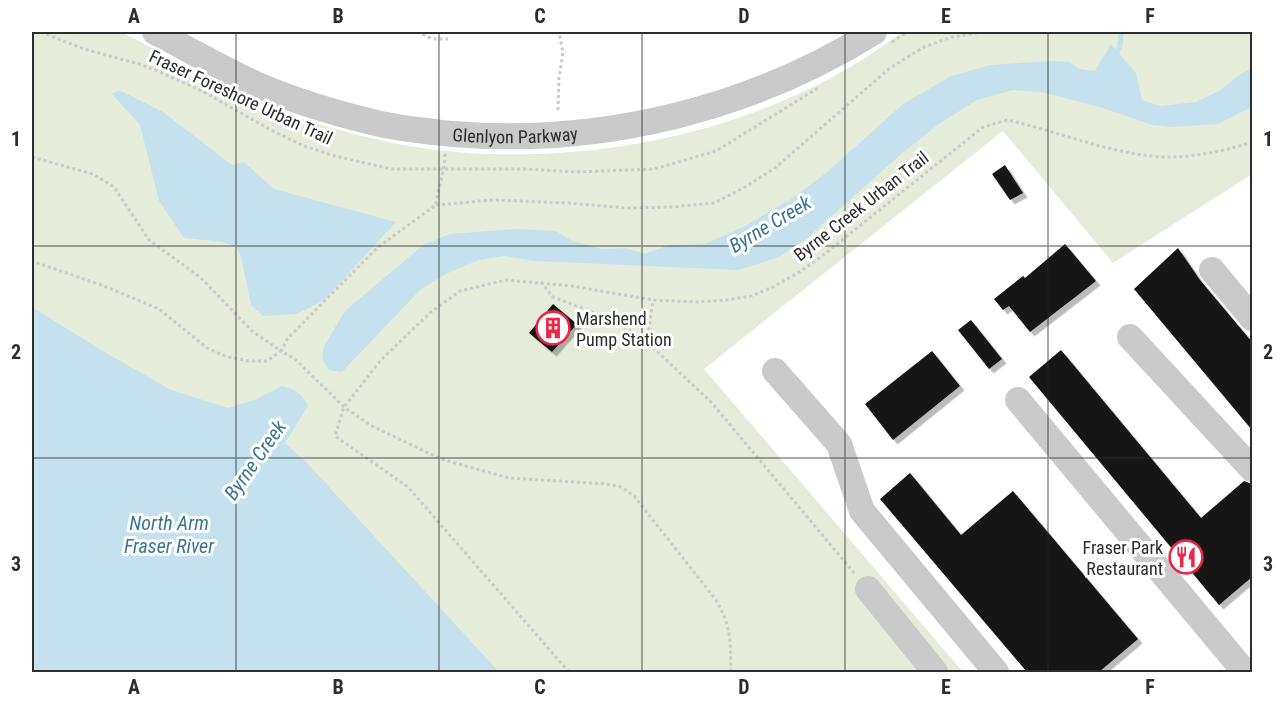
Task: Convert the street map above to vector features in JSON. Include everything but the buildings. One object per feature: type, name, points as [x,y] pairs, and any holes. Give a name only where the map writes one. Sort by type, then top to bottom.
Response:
[{"type":"street","name":"Glenlyon Parkway","points":[[155,32],[261,86],[322,108],[411,130],[517,137],[612,130],[682,115],[727,102],[807,69],[874,32]]},
{"type":"street","points":[[1212,270],[1252,318]]},
{"type":"street","points":[[1130,337],[1252,469]]},
{"type":"street","points":[[775,371],[839,444],[862,511],[996,672]]},
{"type":"street","points":[[1018,400],[1246,669]]},
{"type":"street","points":[[868,589],[935,672]]},
{"type":"path","name":"Fraser Foreshore Urban Trail","points":[[41,32],[84,49],[160,72],[202,91],[269,129],[324,153],[391,169],[445,169],[441,177],[436,205]]},
{"type":"path","points":[[417,32],[433,39],[448,39]]},
{"type":"path","points":[[558,110],[559,78],[563,53],[559,32]]},
{"type":"path","points":[[32,261],[104,286],[159,309],[207,348],[225,356],[248,361],[267,361],[281,351],[288,338],[378,247],[436,205],[493,200],[628,208],[714,203],[775,168],[890,68],[924,47],[952,37],[983,32]]},
{"type":"path","name":"Byrne Creek Urban Trail","points":[[344,407],[381,360],[431,312],[460,291],[506,280],[541,282],[652,300],[696,302],[751,296],[773,287],[826,253],[983,127],[996,122],[1006,120],[1137,154],[1166,157],[1228,150],[1252,142]]},
{"type":"path","points":[[32,157],[93,174],[114,187],[149,240],[200,277],[252,331],[295,359],[344,407],[372,426],[441,459],[509,478],[607,484],[621,487],[634,496],[721,608],[730,630],[731,672]]},
{"type":"path","points":[[541,282],[553,297],[616,321],[647,342],[711,402],[868,589]]},
{"type":"path","points":[[647,342],[652,300]]},
{"type":"path","points":[[344,407],[335,436],[408,487],[569,672]]},
{"type":"green space","points":[[32,32],[119,32],[233,93],[306,120],[369,138],[412,146],[456,152],[514,154],[573,152],[632,145],[690,132],[747,115],[802,92],[854,65],[902,32],[1252,32],[1252,174],[1113,263],[1003,131],[704,369],[963,672],[438,672],[240,450],[32,363]]},
{"type":"water","name":"Byrne Creek","points":[[1111,44],[1136,73],[1142,100],[1160,106],[1196,102],[1221,90],[1239,75],[1252,68],[1252,107],[1218,124],[1173,127],[1152,125],[1103,108],[1042,92],[1013,90],[977,100],[939,124],[900,155],[806,239],[779,257],[739,270],[535,261],[504,256],[479,260],[448,273],[421,289],[342,372],[329,370],[322,358],[324,346],[345,311],[423,245],[450,234],[518,229],[556,231],[572,241],[602,249],[625,248],[645,254],[669,245],[705,244],[743,227],[790,200],[826,173],[903,104],[951,76],[990,65],[1051,61],[1070,62],[1079,69],[1095,71]]},
{"type":"water","points":[[119,90],[163,112],[232,165],[244,162],[274,189],[396,222],[323,301],[297,314],[263,316],[251,305],[237,248],[224,242],[184,238],[159,201],[140,125],[112,94]]},
{"type":"water","name":"North Arm Fraser River","points":[[32,307],[171,390],[228,408],[254,400],[282,386],[298,393],[308,406],[285,443],[307,463],[499,672],[32,672]]},
{"type":"waterway","points":[[1115,59],[1120,45],[1121,32]]},
{"type":"place","name":"Marshend Pump Station","points":[[553,328]]},
{"type":"place","name":"Fraser Park Restaurant","points":[[1186,557]]}]
